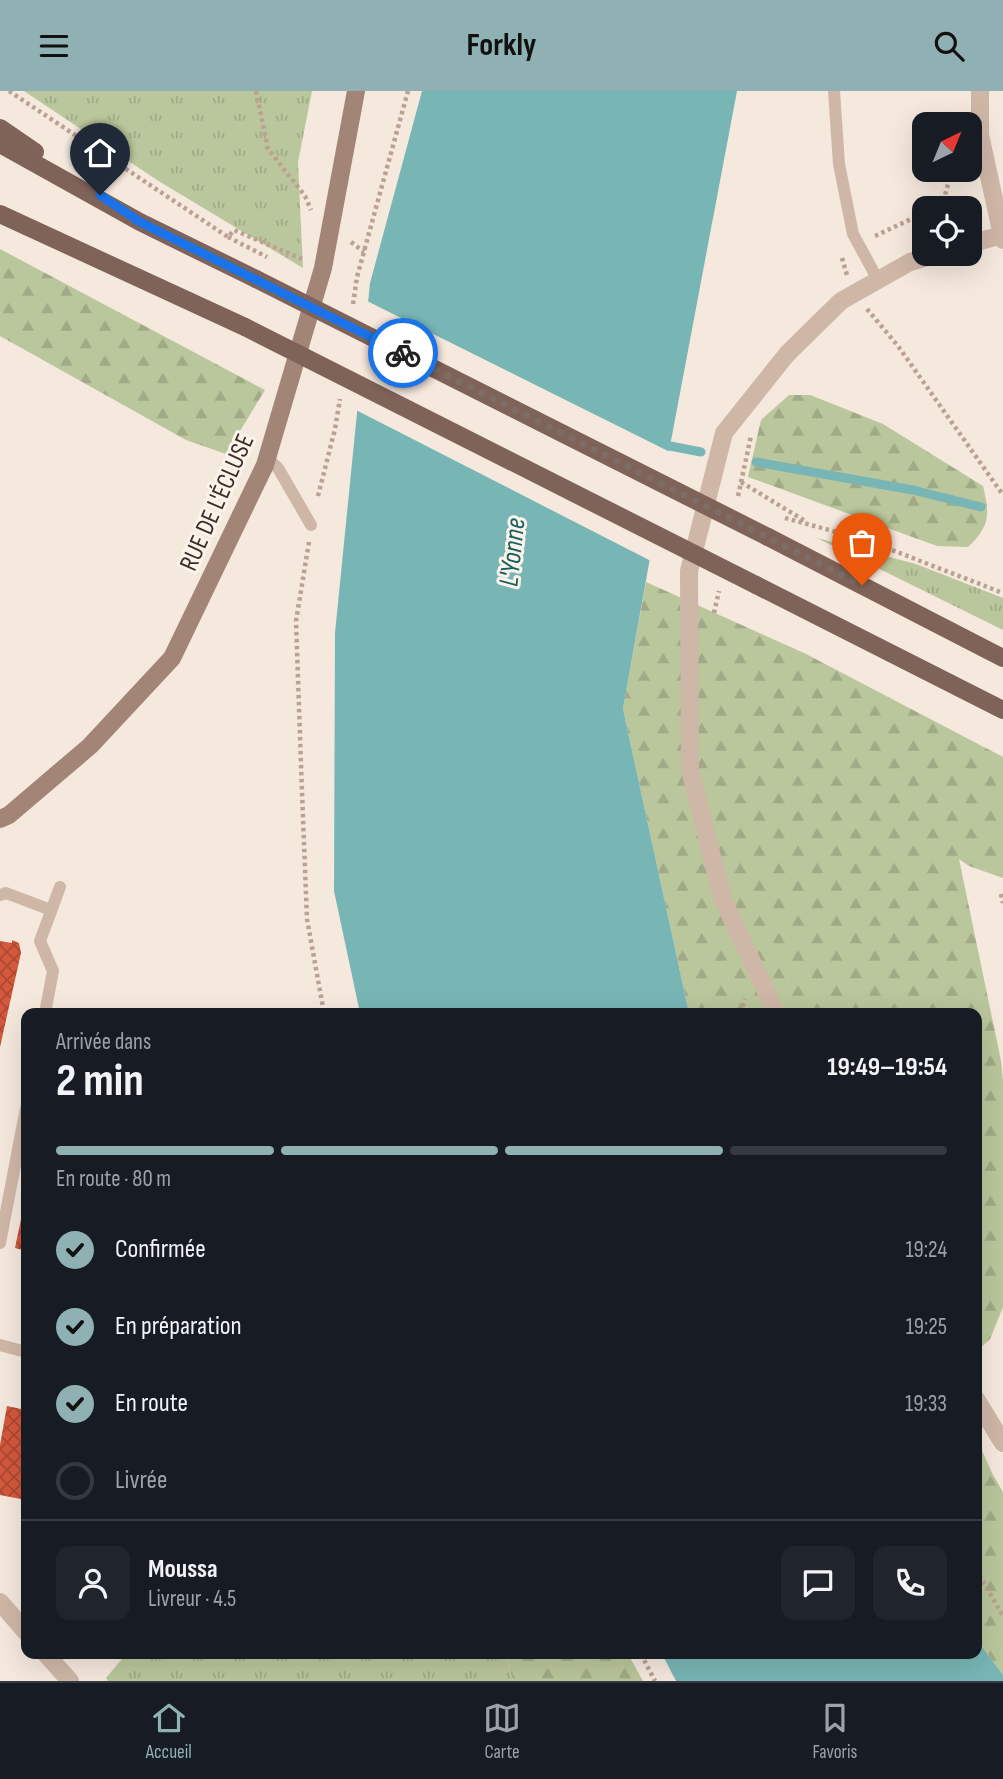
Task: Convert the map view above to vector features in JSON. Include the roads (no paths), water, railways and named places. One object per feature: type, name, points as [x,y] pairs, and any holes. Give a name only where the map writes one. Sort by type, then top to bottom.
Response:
[{"type":"main road","points":[[0,128],[140,222]]},
{"type":"main road","points":[[0,144],[140,222],[1003,658]]},
{"type":"main road","points":[[0,202],[67,243]]},
{"type":"main road","points":[[0,214],[246,327],[1003,710]]},
{"type":"street","name":"RUE DE L'ÉCLUSE","points":[[0,819],[90,746],[172,658],[268,459],[323,268],[356,91]]},
{"type":"street","points":[[980,91],[980,135],[1002,238],[982,242]]},
{"type":"street","points":[[774,1008],[723,900],[690,770],[689,571],[723,433],[787,354],[841,302],[912,261]]},
{"type":"street","points":[[982,1409],[1003,1443]]},
{"type":"street","points":[[0,1602],[21,1626]]},
{"type":"street","points":[[50,1659],[70,1681]]},
{"type":"lane","points":[[834,91],[839,164],[853,234],[878,280]]},
{"type":"lane","points":[[268,459],[278,468],[311,525]]},
{"type":"lane","points":[[46,1008],[53,971],[40,941],[60,887]]},
{"type":"lane","points":[[0,895],[6,894],[51,910]]},
{"type":"lane","points":[[0,1243],[21,1134]]},
{"type":"lane","points":[[0,1346],[21,1351]]},
{"type":"water","name":"L'Yonne","points":[[422,91],[737,91],[623,709],[688,1008],[359,1008],[334,891],[335,633],[370,283]]},
{"type":"water","points":[[982,1647],[1003,1675],[1003,1681],[676,1681],[665,1659],[982,1659]]},
{"type":"waterway","points":[[662,442],[701,452]]},
{"type":"waterway","points":[[756,462],[913,490],[981,507]]}]
